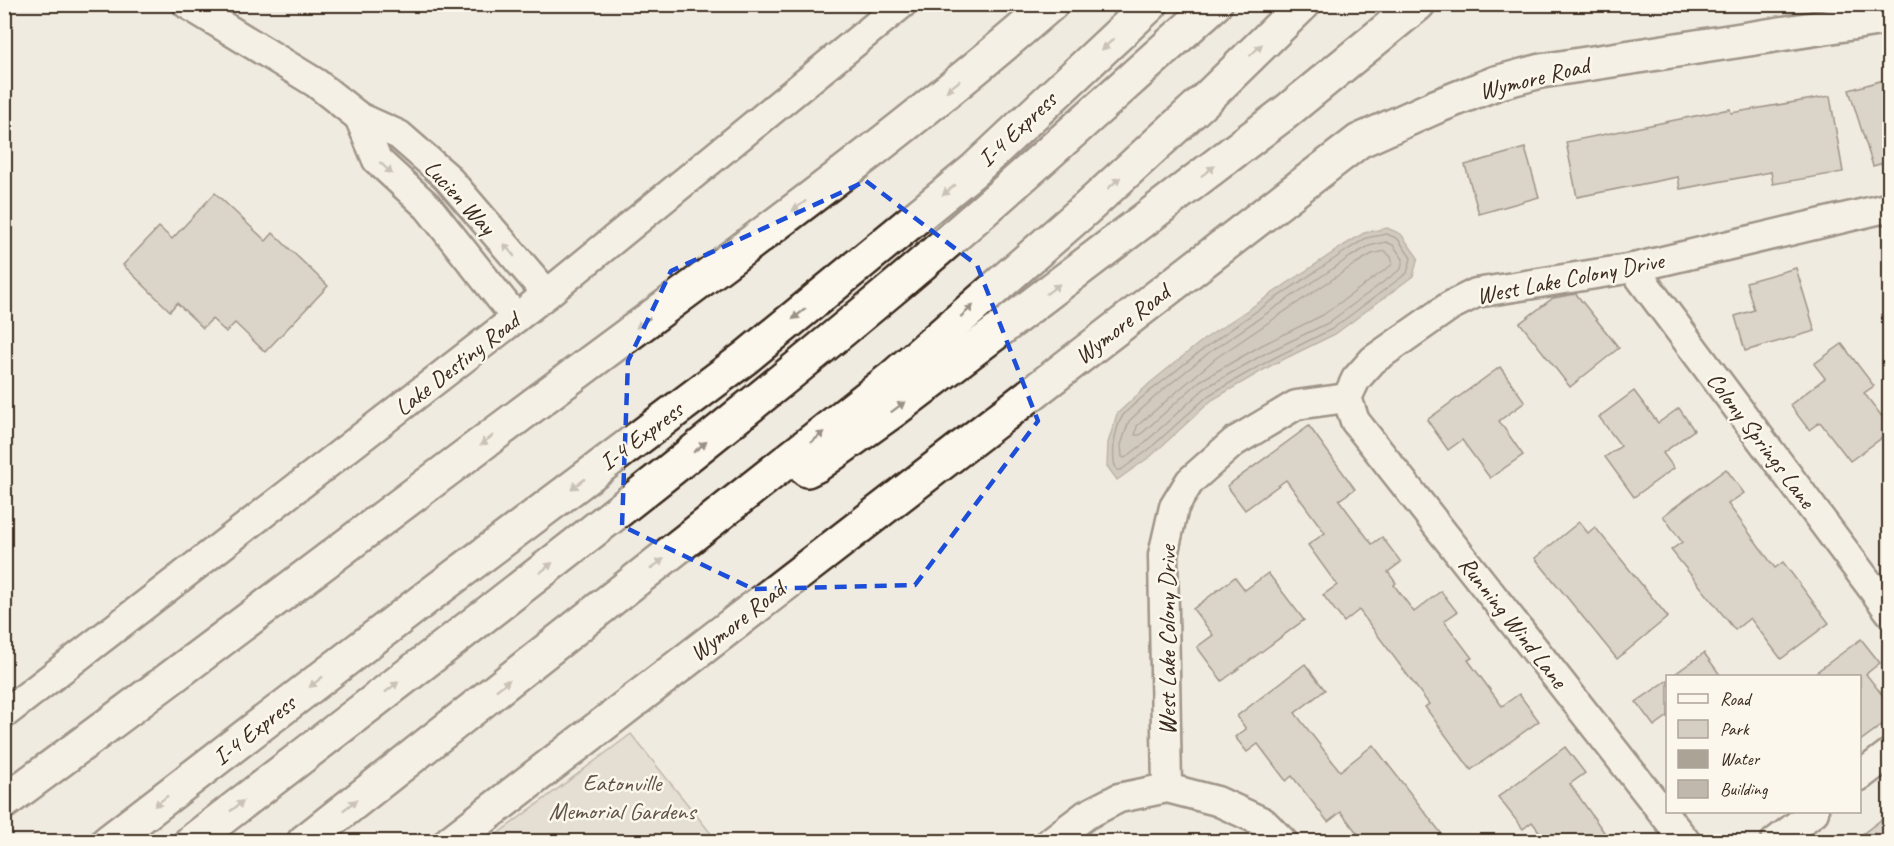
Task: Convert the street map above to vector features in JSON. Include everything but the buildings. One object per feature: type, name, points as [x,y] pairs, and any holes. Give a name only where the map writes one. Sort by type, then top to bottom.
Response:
[{"type":"main road","points":[[999,50],[1043,4]]},
{"type":"main road","points":[[4,802],[139,704],[301,579],[847,171],[999,50],[1051,4]]},
{"type":"main road","name":"I-4 Express","points":[[108,842],[426,598],[746,358],[973,171],[1151,4]]},
{"type":"main road","name":"I-4 Express","points":[[191,842],[600,527],[744,411],[1016,184],[1215,4]]},
{"type":"main road","points":[[304,842],[892,378],[1088,207],[1206,99],[1303,4]]},
{"type":"main road","points":[[1286,112],[1392,4]]},
{"type":"main road","points":[[739,499],[818,465],[921,390],[1286,112],[1418,4]]},
{"type":"main road","name":"Wymore Road","points":[[451,842],[1359,141],[1486,87],[1541,71],[1890,17]]},
{"type":"street","name":"Lucien Way","points":[[187,4],[316,82],[359,117],[399,135],[446,176],[547,294]]},
{"type":"street","name":"Lake Destiny Road","points":[[4,714],[547,294],[902,4]]},
{"type":"street","name":"Lucien Way","points":[[359,117],[377,160],[428,207],[516,318]]},
{"type":"street","name":"West Lake Colony Drive","points":[[1167,788],[1163,555],[1174,507],[1190,481],[1234,441],[1296,405],[1347,398],[1356,379],[1373,360],[1450,306],[1476,293],[1633,268],[1890,207]]},
{"type":"street","name":"Colony Springs Lane","points":[[1633,268],[1890,612]]},
{"type":"street","name":"Running Wind Lane","points":[[1347,398],[1354,421],[1686,842]]},
{"type":"street","points":[[1861,775],[1890,753]]},
{"type":"street","points":[[1050,842],[1086,815],[1119,798],[1167,788],[1217,801],[1263,822],[1283,842]]},
{"type":"street","points":[[1775,842],[1813,813]]},
{"type":"highlighted area","points":[[866,181],[977,265],[1038,421],[915,585],[753,589],[622,526],[628,361],[671,271]]},
{"type":"green space","name":"Eatonville Memorial Gardens","points":[[631,734],[717,841],[488,841]]},
{"type":"water","points":[[1387,228],[1401,234],[1418,258],[1413,276],[1335,334],[1272,365],[1212,400],[1151,456],[1117,480],[1107,466],[1108,443],[1117,414],[1150,383],[1203,340],[1343,246],[1364,233]]}]
